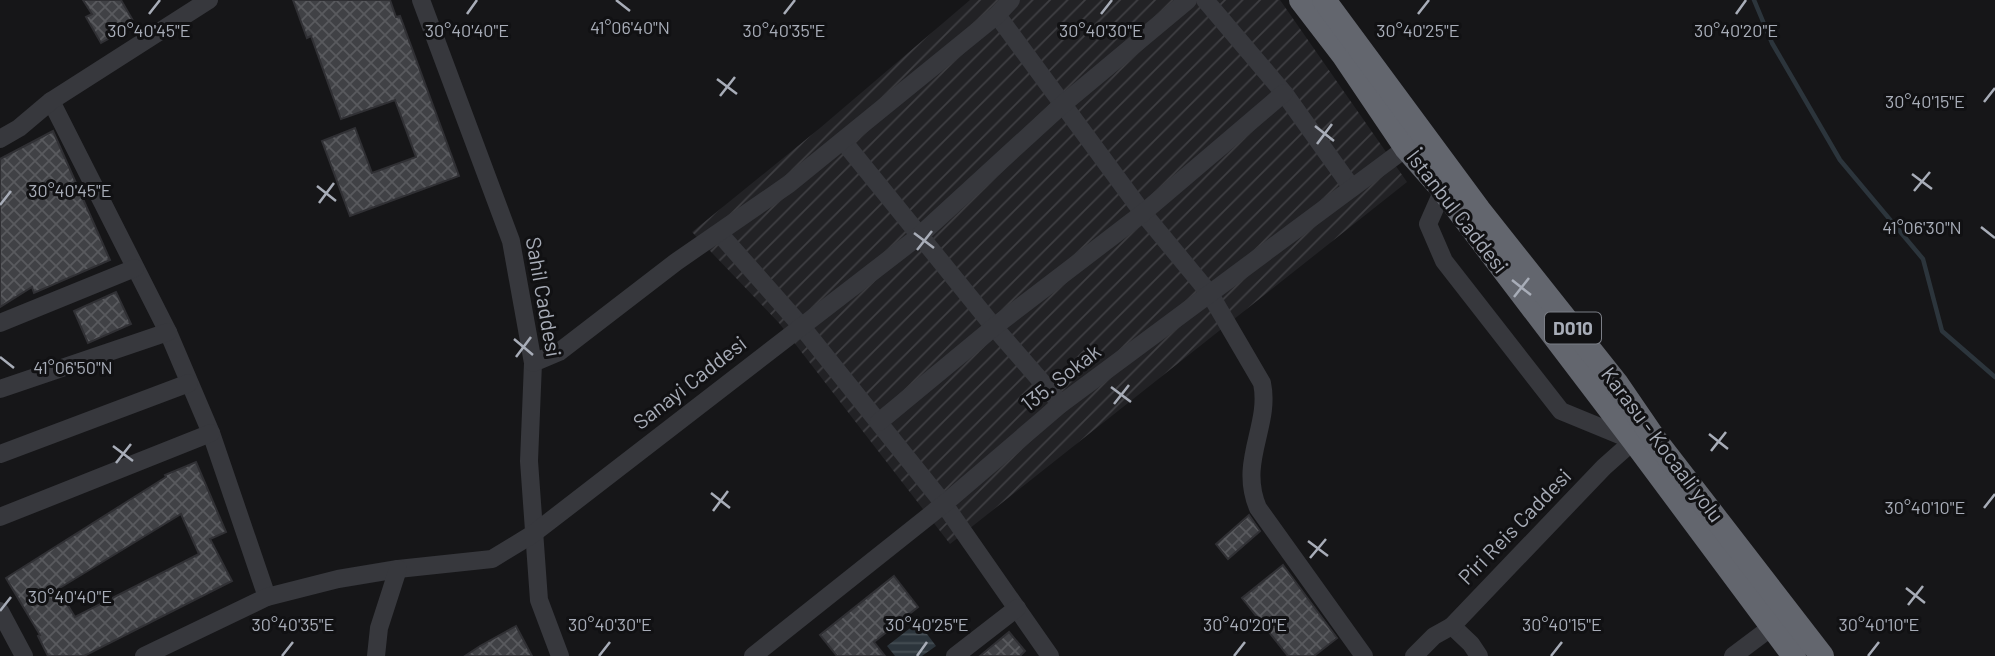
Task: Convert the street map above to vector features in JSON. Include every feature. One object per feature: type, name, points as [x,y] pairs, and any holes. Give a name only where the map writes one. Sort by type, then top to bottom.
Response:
[{"type":"highway","name":"İstanbul Caddesi","points":[[1300,0],[1344,56],[1406,148],[1641,434]]},
{"type":"highway","name":"Karasu - Kocaali yolu","points":[[1324,0],[1432,148],[1617,384],[1641,434],[1780,621],[1822,656]]},
{"type":"highway","points":[[1344,0],[1432,148]]},
{"type":"highway","name":"D010","points":[[1780,621],[1794,656]]},
{"type":"street","points":[[0,139],[19,128],[51,101],[179,8],[209,0]]},
{"type":"street","name":"Sahil Caddesi","points":[[421,0],[511,241],[533,363],[529,461],[539,600],[560,656]]},
{"type":"street","points":[[533,363],[559,352],[676,262],[789,184],[997,15],[1011,0]]},
{"type":"street","name":"Sanayi Caddesi","points":[[144,656],[267,597],[338,579],[398,569],[492,559],[533,534],[919,236],[1062,105],[1188,0]]},
{"type":"street","points":[[1205,0],[1284,93],[1352,188]]},
{"type":"street","points":[[997,15],[1143,214],[1210,294],[1262,383],[1265,398],[1252,458],[1250,485],[1258,508],[1364,656]]},
{"type":"street","points":[[878,422],[995,327],[1143,214],[1284,93]]},
{"type":"street","points":[[51,101],[168,332],[211,433],[267,597]]},
{"type":"street","points":[[843,141],[919,236],[1061,404]]},
{"type":"street","name":"135. Sokak","points":[[753,656],[944,504],[1061,404],[1406,148]]},
{"type":"street","points":[[1443,190],[1428,224],[1444,261],[1561,411],[1641,434]]},
{"type":"street","points":[[719,233],[802,327],[944,504],[1049,656]]},
{"type":"street","points":[[0,323],[135,268]]},
{"type":"street","points":[[0,389],[168,332]]},
{"type":"street","points":[[0,454],[189,383]]},
{"type":"street","points":[[0,517],[211,433]]},
{"type":"street","name":"Piri Reis Caddesi","points":[[1414,656],[1434,636],[1452,626],[1604,467],[1641,434]]},
{"type":"street","points":[[376,656],[379,628],[398,569]]},
{"type":"street","points":[[955,656],[1017,608]]},
{"type":"street","points":[[0,611],[24,656]]},
{"type":"street","points":[[1733,656],[1780,621]]},
{"type":"street","points":[[1452,626],[1471,643],[1479,656]]},
{"type":"shaded area","points":[[970,0],[1280,0],[1407,182],[950,544],[779,323],[692,232],[820,128]]},
{"type":"shaded area","points":[[918,622],[936,646],[922,656],[895,656],[887,646]]},
{"type":"building","points":[[83,0],[121,0],[135,24],[101,43],[86,17],[92,14]]},
{"type":"building","points":[[293,0],[390,0],[396,17],[400,16],[459,176],[350,216],[322,141],[355,128],[372,173],[416,157],[395,100],[341,119],[311,36],[307,38]]},
{"type":"building","points":[[53,131],[110,260],[34,293],[32,287],[0,307],[0,159]]},
{"type":"building","points":[[116,292],[131,324],[88,343],[74,311]]},
{"type":"building","points":[[196,462],[226,532],[210,539],[232,581],[84,656],[48,656],[38,636],[40,635],[6,578],[166,477],[165,475]],"holes":[[[181,514],[199,554],[75,617],[58,589]]]},
{"type":"building","points":[[1249,515],[1260,531],[1228,559],[1216,544]]},
{"type":"building","points":[[1283,565],[1337,638],[1314,656],[1288,656],[1242,598]]},
{"type":"building","points":[[894,576],[918,607],[874,642],[885,656],[837,656],[820,635]]},
{"type":"building","points":[[516,626],[532,656],[465,656],[480,646]]},
{"type":"building","points":[[1009,632],[1025,651],[1020,656],[980,656]]},
{"type":"waterway","points":[[1754,0],[1772,43],[1840,160],[1923,259],[1942,331],[1995,377]]}]
